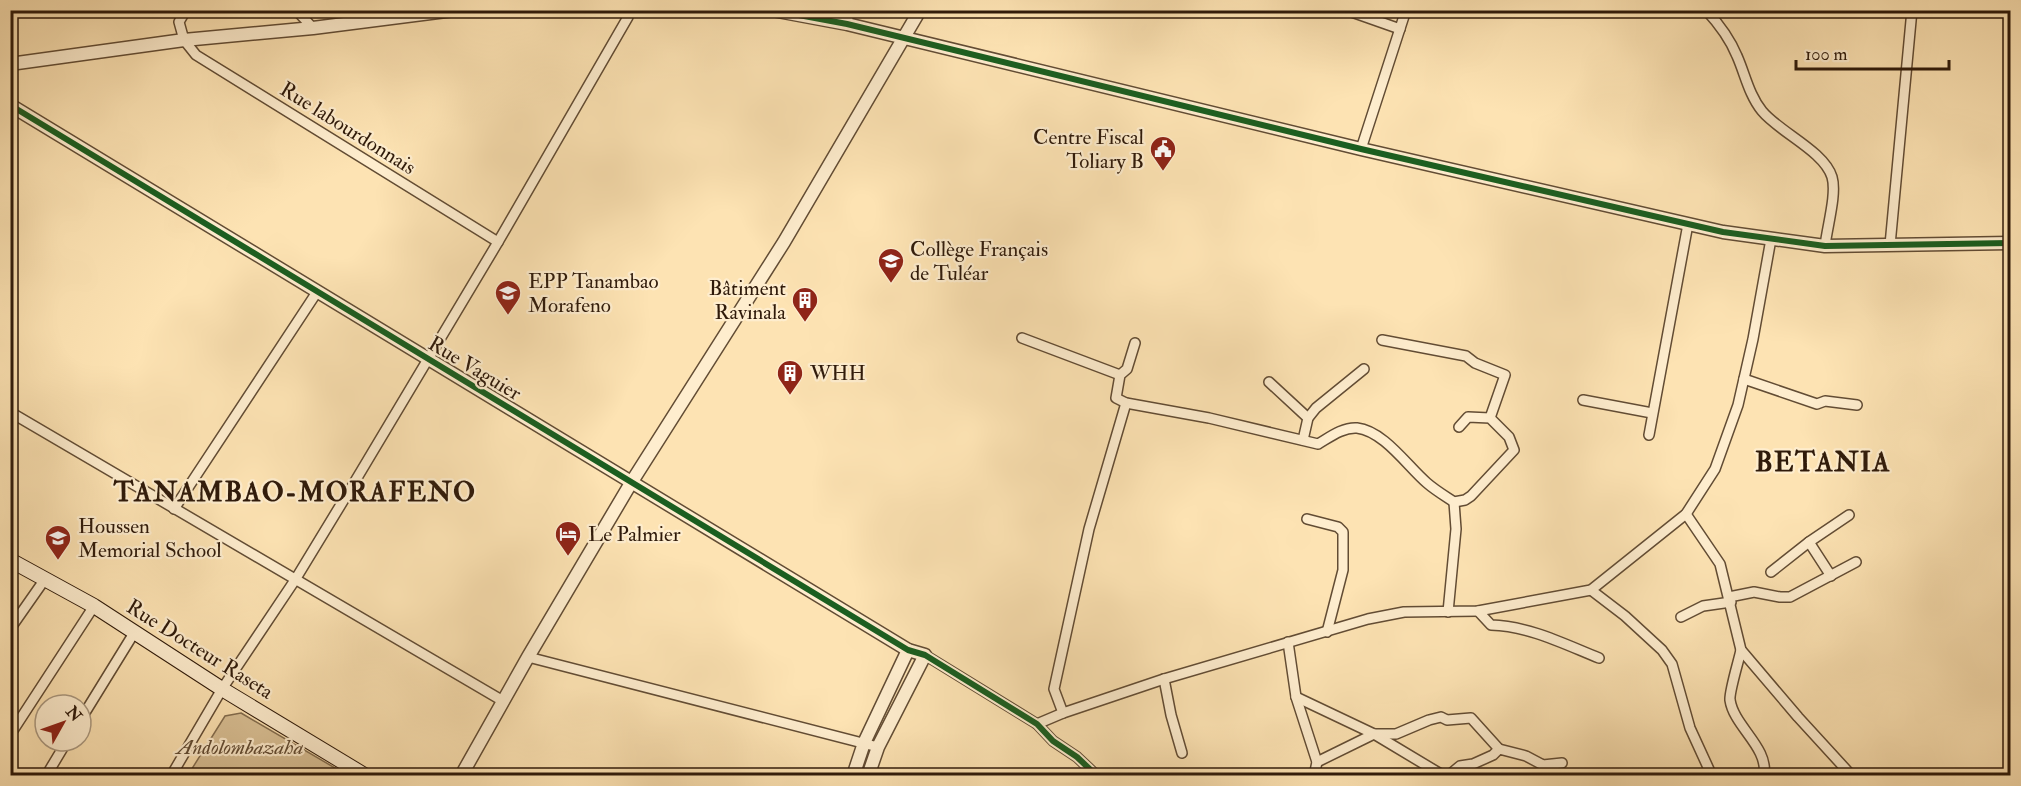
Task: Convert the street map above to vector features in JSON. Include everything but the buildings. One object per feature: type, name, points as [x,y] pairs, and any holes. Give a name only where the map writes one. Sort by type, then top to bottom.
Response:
[{"type":"main road","name":"Rue Docteur Raseta","points":[[10,560],[94,606],[222,689],[366,776]]},
{"type":"street","points":[[10,16],[14,10]]},
{"type":"street","points":[[184,40],[179,22],[186,10]]},
{"type":"street","points":[[296,10],[313,28]]},
{"type":"street","points":[[10,64],[184,40],[313,28],[454,10]]},
{"type":"street","points":[[171,776],[222,689],[295,580],[498,242],[628,17],[629,10]]},
{"type":"street","points":[[772,10],[847,24],[1361,149],[1688,224],[1825,246],[2010,243]]},
{"type":"street","points":[[847,24],[849,10]]},
{"type":"street","points":[[461,776],[631,483],[784,242],[920,10]]},
{"type":"street","points":[[1346,10],[1400,29]]},
{"type":"street","points":[[1361,149],[1406,10]]},
{"type":"street","points":[[1706,10],[1726,35],[1761,110],[1788,134],[1805,145],[1832,176],[1832,195],[1825,246]]},
{"type":"street","points":[[1890,245],[1912,10]]},
{"type":"street","name":"Rue labourdonnais","points":[[184,40],[196,55],[498,242]]},
{"type":"street","name":"Rue Vaguier","points":[[10,105],[908,650],[925,655]]},
{"type":"street","points":[[1649,435],[1688,224]]},
{"type":"street","points":[[1037,724],[1164,679],[1368,619],[1404,612],[1478,611],[1591,590],[1686,514],[1714,469],[1738,405],[1754,339],[1771,239]]},
{"type":"street","points":[[174,509],[316,292]]},
{"type":"street","points":[[1022,338],[1120,375]]},
{"type":"street","points":[[1382,340],[1466,356],[1475,363],[1505,375],[1490,418]]},
{"type":"street","points":[[1135,343],[1127,369],[1120,375],[1116,398],[1126,403],[1209,418],[1318,444],[1341,431],[1358,428],[1370,432],[1391,446],[1426,482],[1454,502],[1471,496],[1514,450],[1509,437],[1490,418],[1468,417],[1459,427]]},
{"type":"street","points":[[1304,440],[1308,418],[1329,396],[1364,369]]},
{"type":"street","points":[[1744,379],[1817,404],[1826,401],[1857,405]]},
{"type":"street","points":[[1269,382],[1308,418]]},
{"type":"street","points":[[1583,400],[1652,413]]},
{"type":"street","points":[[1063,713],[1054,689],[1089,529],[1126,403]]},
{"type":"street","points":[[10,412],[503,701]]},
{"type":"street","points":[[1448,612],[1456,529],[1454,502]]},
{"type":"street","points":[[1686,514],[1720,564],[1741,650],[1730,699],[1738,718],[1761,756],[1765,769],[1764,776]]},
{"type":"street","points":[[1771,572],[1809,542],[1849,515]]},
{"type":"street","points":[[1307,519],[1338,527],[1343,532],[1343,570],[1327,632]]},
{"type":"street","points":[[1809,542],[1831,576]]},
{"type":"street","points":[[1681,617],[1703,606],[1754,592],[1790,597],[1856,562]]},
{"type":"street","points":[[10,629],[45,579]]},
{"type":"street","points":[[1591,590],[1625,616],[1662,650],[1672,664],[1690,728],[1712,776]]},
{"type":"street","points":[[10,735],[94,606]]},
{"type":"street","points":[[1478,611],[1491,625],[1524,629],[1599,658]]},
{"type":"street","points":[[93,700],[134,633]]},
{"type":"street","points":[[1288,642],[1296,697],[1317,762],[1314,776]]},
{"type":"street","points":[[853,776],[864,743],[908,650]]},
{"type":"street","points":[[1741,650],[1852,776]]},
{"type":"street","points":[[868,776],[878,747],[925,655],[1037,724],[1053,741],[1077,757],[1097,776]]},
{"type":"street","points":[[528,657],[878,747]]},
{"type":"street","points":[[1164,679],[1182,753]]},
{"type":"street","points":[[1296,697],[1374,734],[1446,776],[1460,766],[1473,764],[1493,755],[1499,749]]},
{"type":"street","points":[[1317,762],[1374,734],[1396,734],[1441,717],[1447,720],[1471,718],[1499,749],[1526,756],[1544,765],[1562,763]]},
{"type":"street","points":[[46,776],[60,753]]},
{"type":"green space","name":"Andolombazaha","points":[[241,713],[347,775],[188,775],[225,716]]},
{"type":"cycle path","points":[[772,10],[847,24],[1361,149],[1723,232],[1825,246],[2010,243]]},
{"type":"cycle path","points":[[10,105],[908,650],[925,655],[1037,724],[1053,741],[1077,757],[1097,776]]},
{"type":"place","name":"Centre Fiscal Toliary B","points":[[1163,172]]},
{"type":"place","name":"Collège Français de Tuléar","points":[[891,284]]},
{"type":"place","name":"EPP Tanambao Morafeno","points":[[508,316]]},
{"type":"place","name":"Bâtiment Ravinala","points":[[805,323]]},
{"type":"place","name":"WHH","points":[[790,396]]},
{"type":"place","name":"Le Palmier","points":[[568,557]]},
{"type":"place","name":"Houssen Memorial School","points":[[58,561]]},
{"type":"district","name":"BETANIA","points":[[1823,462]]},
{"type":"district","name":"TANAMBAO-MORAFENO","points":[[295,492]]}]
